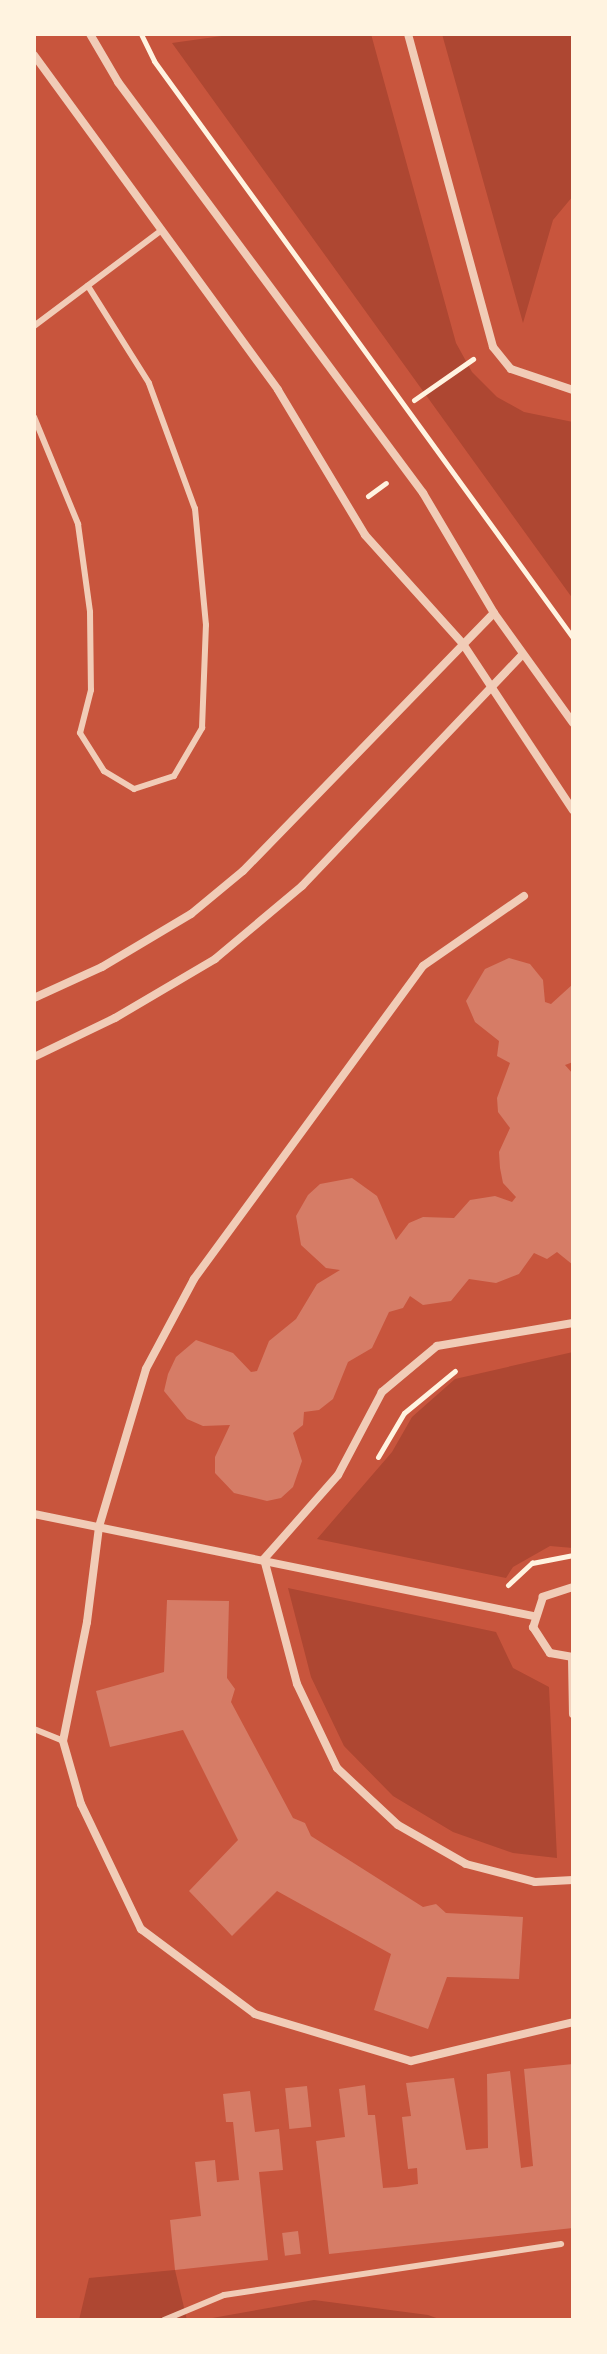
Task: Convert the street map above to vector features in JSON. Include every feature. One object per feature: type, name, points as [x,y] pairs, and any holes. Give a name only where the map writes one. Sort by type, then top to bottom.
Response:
[{"type":"street","points":[[90,34],[118,82],[405,470],[494,613],[573,723]]},
{"type":"street","points":[[408,34],[493,347],[511,369],[573,390]]},
{"type":"street","points":[[34,55],[278,390],[365,535],[463,644],[573,810]]},
{"type":"street","points":[[34,998],[102,967],[191,914],[299,817],[494,613]]},
{"type":"street","points":[[34,1057],[115,1018],[215,959],[302,886],[523,654]]},
{"type":"street","points":[[524,896],[423,966],[194,1279],[146,1369],[99,1527],[87,1622],[63,1741],[81,1804],[141,1929],[255,2014],[411,2061],[573,2022]]},
{"type":"street","points":[[264,1559],[338,1475],[382,1392],[437,1346],[573,1323]]},
{"type":"street","points":[[34,1514],[533,1616]]},
{"type":"street","points":[[264,1559],[297,1684],[337,1768],[398,1825],[466,1864],[535,1882],[573,1880]]},
{"type":"street","points":[[573,1587],[543,1597],[533,1616],[542,1646],[572,1658],[573,1714]]},
{"type":"lane","points":[[36,321],[162,230]]},
{"type":"lane","points":[[34,417],[78,524],[90,612],[91,690],[80,733],[104,771],[134,789],[174,776],[202,728],[206,625],[195,509],[149,383],[88,286]]},
{"type":"lane","points":[[34,1729],[63,1741]]},
{"type":"lane","points":[[164,2320],[224,2295],[561,2244]]},
{"type":"path","points":[[141,34],[154,61],[437,446],[573,638]]},
{"type":"path","points":[[414,400],[473,359]]},
{"type":"path","points":[[350,510],[437,446]]},
{"type":"path","points":[[367,1470],[404,1413],[451,1372],[465,1368]]},
{"type":"path","points":[[495,1583],[510,1586],[532,1563],[573,1555]]},
{"type":"shaded area","points":[[236,34],[371,34],[456,343],[472,372],[497,397],[524,412],[573,422],[573,599],[172,43]]},
{"type":"shaded area","points":[[442,34],[573,34],[573,196],[553,220],[523,323]]},
{"type":"shaded area","points":[[573,1352],[573,1548],[550,1546],[513,1567],[506,1578],[317,1539],[392,1452],[412,1417],[455,1379]]},
{"type":"shaded area","points":[[288,1588],[496,1632],[513,1668],[549,1687],[557,1858],[513,1853],[453,1832],[393,1796],[344,1746],[311,1677]]},
{"type":"shaded area","points":[[175,2270],[187,2320],[79,2320],[89,2278]]},
{"type":"shaded area","points":[[314,2300],[428,2315],[442,2320],[201,2320]]},
{"type":"building","points":[[509,958],[530,964],[543,980],[545,1002],[551,1004],[573,984],[573,1062],[565,1065],[573,1074],[573,1265],[557,1252],[547,1259],[534,1253],[519,1274],[496,1283],[469,1279],[451,1301],[423,1305],[410,1296],[403,1308],[389,1312],[372,1348],[348,1362],[333,1399],[319,1410],[304,1412],[303,1425],[293,1433],[302,1461],[293,1487],[281,1498],[267,1501],[234,1493],[215,1473],[215,1457],[230,1425],[203,1426],[187,1419],[164,1391],[168,1374],[176,1357],[196,1340],[233,1353],[251,1372],[257,1371],[269,1341],[296,1319],[317,1284],[340,1270],[326,1268],[301,1245],[296,1216],[308,1195],[320,1184],[352,1178],[377,1196],[396,1240],[409,1223],[423,1217],[454,1218],[470,1200],[495,1196],[512,1202],[516,1197],[503,1183],[499,1152],[510,1128],[498,1112],[497,1098],[510,1063],[497,1056],[499,1041],[475,1022],[466,1001],[485,969]]},
{"type":"building","points":[[167,1600],[229,1601],[227,1678],[235,1689],[231,1702],[293,1818],[305,1823],[311,1836],[423,1907],[436,1904],[446,1913],[523,1917],[519,1979],[447,1977],[428,2029],[374,2010],[391,1954],[277,1891],[232,1936],[189,1891],[238,1840],[183,1730],[110,1747],[96,1691],[164,1672]]},
{"type":"building","points":[[573,2064],[573,2228],[329,2254],[316,2141],[345,2137],[339,2089],[365,2085],[368,2115],[375,2115],[383,2188],[397,2187],[418,2184],[417,2168],[408,2169],[402,2117],[411,2116],[406,2083],[454,2078],[466,2150],[488,2148],[487,2074],[510,2071],[521,2168],[533,2166],[524,2069]]},
{"type":"building","points":[[307,2086],[311,2127],[289,2129],[285,2088]]},
{"type":"building","points":[[250,2091],[255,2132],[279,2129],[283,2170],[259,2172],[268,2260],[175,2270],[170,2220],[201,2216],[195,2162],[215,2160],[217,2182],[239,2180],[233,2122],[226,2122],[223,2094]]},
{"type":"building","points":[[298,2231],[301,2254],[285,2256],[282,2233]]}]
